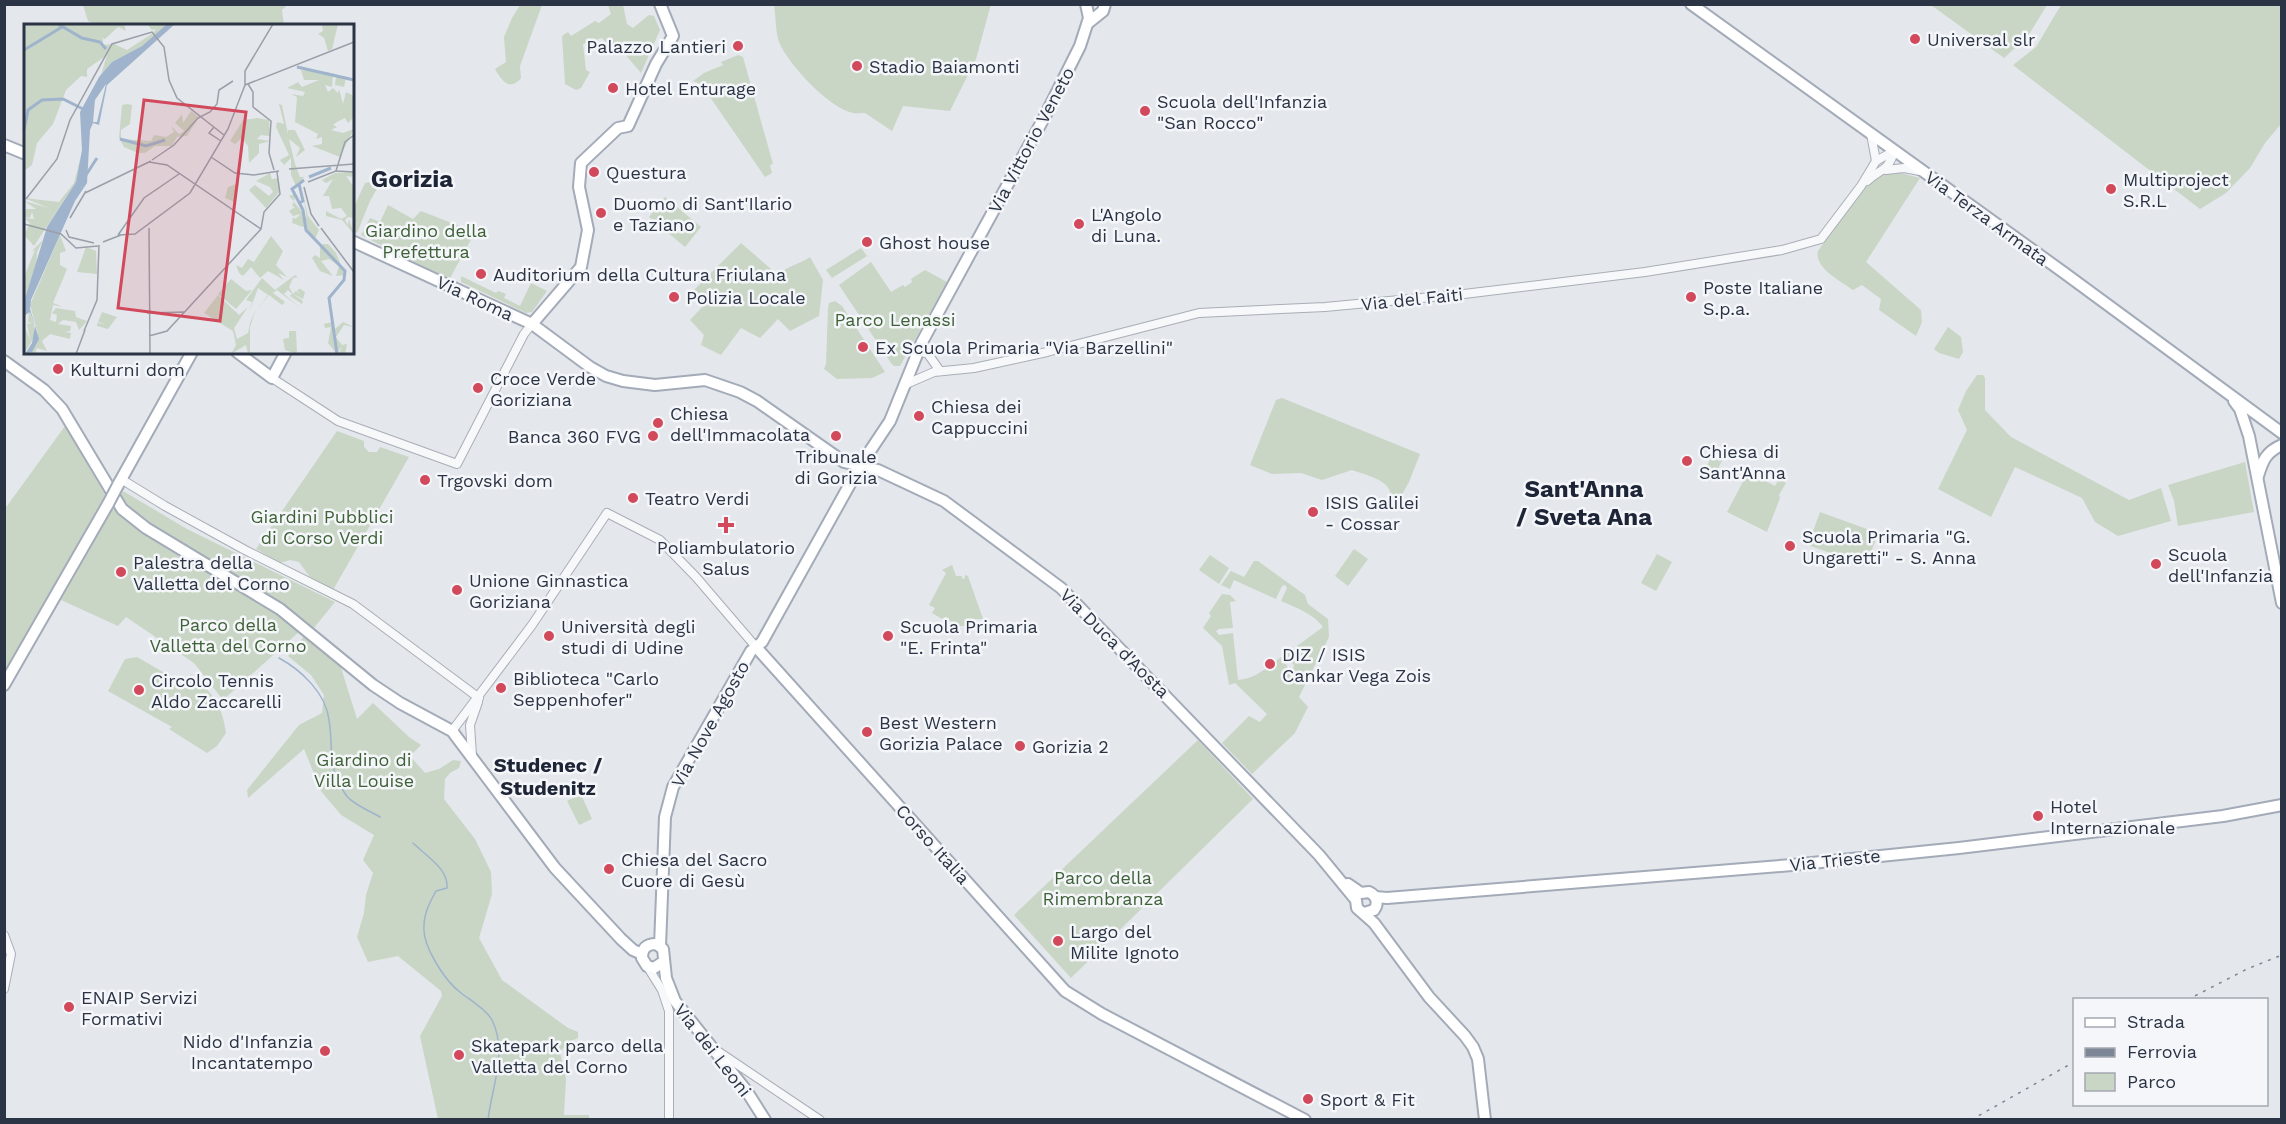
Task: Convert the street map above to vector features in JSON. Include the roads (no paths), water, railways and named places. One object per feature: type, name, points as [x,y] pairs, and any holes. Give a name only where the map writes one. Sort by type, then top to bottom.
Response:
[{"type":"main road","points":[[532,324],[581,267],[588,230],[579,187],[581,163],[618,128],[628,126],[656,64],[673,36],[660,4]]},
{"type":"main road","name":"Via Vittorio Veneto","points":[[860,466],[890,421],[918,351],[1045,116],[1080,46],[1090,14],[1103,11],[1105,4]]},
{"type":"main road","name":"Via Terza Armata","points":[[1691,4],[2282,433]]},
{"type":"main road","points":[[4,145],[24,153]]},
{"type":"main road","name":"Via Roma","points":[[354,242],[532,324],[590,367],[606,376],[633,383],[655,385],[683,382]]},
{"type":"main road","points":[[4,685],[191,354]]},
{"type":"main road","points":[[240,354],[272,378],[285,354]]},
{"type":"main road","points":[[4,361],[44,390],[62,409],[122,509],[146,528],[280,609],[373,685],[400,704],[452,731],[555,868],[585,902],[640,951],[642,958],[656,965],[665,953],[659,943],[651,944],[640,951]]},
{"type":"main road","name":"Via Duca d'Aosta","points":[[683,382],[705,380],[740,392],[757,401],[844,462],[878,470],[944,501],[1061,588],[1257,789],[1358,897],[1357,908],[1375,908]]},
{"type":"main road","points":[[2230,396],[2240,409],[2245,422],[2258,476],[2282,603]]},
{"type":"main road","points":[[2258,476],[2263,460],[2270,450],[2282,445]]},
{"type":"main road","name":"Via Nove Agosto","points":[[659,943],[665,817],[674,787],[751,651],[762,642],[860,466]]},
{"type":"main road","name":"Corso Italia","points":[[756,647],[1065,991],[1102,1014],[1305,1119]]},
{"type":"main road","name":"Via Trieste","points":[[1375,908],[1959,848],[2223,816],[2282,805]]},
{"type":"main road","name":"Via Duca d'Aosta","points":[[1358,897],[1369,892],[1375,908],[1429,997],[1466,1036],[1478,1059],[1485,1119]]},
{"type":"main road","name":"Via dei Leoni","points":[[656,965],[666,978],[671,995],[682,1011],[746,1089],[765,1119]]},
{"type":"street","points":[[1871,134],[1876,161]]},
{"type":"street","points":[[1886,170],[1894,151]]},
{"type":"street","name":"Via del Faiti","points":[[937,372],[974,368],[1047,352],[1199,313],[1323,307],[1464,294],[1645,272],[1782,250],[1821,239],[1861,186],[1876,161],[1894,151]]},
{"type":"street","points":[[1886,170],[1904,168],[1924,172]]},
{"type":"street","name":"Via del Faiti","points":[[1861,186],[1873,175],[1886,170]]},
{"type":"street","points":[[272,378],[338,421],[457,464],[524,334],[532,324]]},
{"type":"street","points":[[918,351],[928,354],[937,372]]},
{"type":"street","points":[[907,377],[937,372]]},
{"type":"street","points":[[907,377],[937,372]]},
{"type":"street","points":[[120,482],[245,550],[353,604],[479,698]]},
{"type":"street","name":"Corso Italia","points":[[479,698],[532,625],[607,513],[660,540],[696,577],[756,647]]},
{"type":"street","points":[[452,731],[479,698]]},
{"type":"street","points":[[472,756],[470,725],[479,698]]},
{"type":"street","points":[[452,731],[470,725]]},
{"type":"street","points":[[4,934],[11,954],[4,989]]},
{"type":"street","points":[[656,965],[669,1011],[669,1119]]},
{"type":"street","points":[[669,1011],[682,1011]]},
{"type":"street","points":[[715,1049],[820,1119]]},
{"type":"waterway","points":[[279,658],[304,676],[323,701],[329,720],[333,767],[346,795],[380,817]]},
{"type":"waterway","points":[[413,843],[440,869],[447,881],[447,888],[436,891],[425,917],[424,934],[431,953],[442,972],[455,987],[490,1016],[497,1032],[498,1069],[488,1120]]},
{"type":"railway","points":[[2191,998],[2247,969],[2282,955]]},
{"type":"railway","points":[[1971,1120],[2073,1063]]},
{"type":"place","name":"Universal slr","points":[[1915,39]]},
{"type":"place","name":"Palazzo Lantieri","points":[[738,46]]},
{"type":"place","name":"Stadio Baiamonti","points":[[857,66]]},
{"type":"place","name":"Hotel Enturage","points":[[613,88]]},
{"type":"place","name":"Scuola dell'Infanzia \"San Rocco\"","points":[[1145,111]]},
{"type":"place","name":"Questura","points":[[594,172]]},
{"type":"place","name":"Multiproject S.R.L","points":[[2111,189]]},
{"type":"place","name":"Duomo di Sant'Ilario e Taziano","points":[[601,213]]},
{"type":"place","name":"L'Angolo di Luna.","points":[[1079,224]]},
{"type":"place","name":"Ghost house","points":[[867,242]]},
{"type":"place","name":"Auditorium della Cultura Friulana","points":[[481,274]]},
{"type":"place","name":"Polizia Locale","points":[[674,297]]},
{"type":"place","name":"Poste Italiane S.p.a.","points":[[1691,297]]},
{"type":"place","name":"Ex Scuola Primaria \"Via Barzellini\"","points":[[863,347]]},
{"type":"place","name":"Kulturni dom","points":[[58,369]]},
{"type":"place","name":"Croce Verde Goriziana","points":[[478,388]]},
{"type":"place","name":"Chiesa dei Cappuccini","points":[[919,416]]},
{"type":"place","name":"Chiesa dell'Immacolata","points":[[658,423]]},
{"type":"place","name":"Banca 360 FVG","points":[[653,436]]},
{"type":"place","name":"Tribunale di Gorizia","points":[[836,436]]},
{"type":"place","name":"Chiesa di Sant'Anna","points":[[1687,461]]},
{"type":"place","name":"Trgovski dom","points":[[425,480]]},
{"type":"place","name":"Teatro Verdi","points":[[633,498]]},
{"type":"place","name":"ISIS Galilei - Cossar","points":[[1313,512]]},
{"type":"place","name":"Poliambulatorio Salus","points":[[726,525]]},
{"type":"place","name":"Scuola Primaria \"G. Ungaretti\" - S. Anna","points":[[1790,546]]},
{"type":"place","name":"Scuola dell'Infanzia","points":[[2156,564]]},
{"type":"place","name":"Palestra della Valletta del Corno","points":[[121,572]]},
{"type":"place","name":"Unione Ginnastica Goriziana","points":[[457,590]]},
{"type":"place","name":"Università degli studi di Udine","points":[[549,636]]},
{"type":"place","name":"Scuola Primaria \"E. Frinta\"","points":[[888,636]]},
{"type":"place","name":"DIZ / ISIS Cankar Vega Zois","points":[[1270,664]]},
{"type":"place","name":"Biblioteca \"Carlo Seppenhofer\"","points":[[501,688]]},
{"type":"place","name":"Circolo Tennis Aldo Zaccarelli","points":[[139,690]]},
{"type":"place","name":"Best Western Gorizia Palace","points":[[867,732]]},
{"type":"place","name":"Gorizia 2","points":[[1020,746]]},
{"type":"place","name":"Hotel Internazionale","points":[[2038,816]]},
{"type":"place","name":"Chiesa del Sacro Cuore di Gesù","points":[[609,869]]},
{"type":"place","name":"Largo del Milite Ignoto","points":[[1058,941]]},
{"type":"place","name":"ENAIP Servizi Formativi","points":[[69,1007]]},
{"type":"place","name":"Nido d'Infanzia Incantatempo","points":[[325,1051]]},
{"type":"place","name":"Skatepark parco della Valletta del Corno","points":[[459,1055]]},
{"type":"place","name":"Sport & Fit","points":[[1308,1099]]},
{"type":"district","name":"Gorizia","points":[[412,179]]},
{"type":"district","name":"Sant'Anna / Sveta Ana","points":[[1584,503]]},
{"type":"district","name":"Studenec / Studenitz","points":[[548,776]]},
{"type":"park label","name":"Giardino della Prefettura","points":[[426,240]]},
{"type":"park label","name":"Parco Lenassi","points":[[895,319]]},
{"type":"park label","name":"Giardini Pubblici di Corso Verdi","points":[[322,526]]},
{"type":"park label","name":"Parco della Valletta del Corno","points":[[228,634]]},
{"type":"park label","name":"Giardino di Villa Louise","points":[[364,769]]},
{"type":"park label","name":"Parco della Rimembranza","points":[[1103,887]]}]
